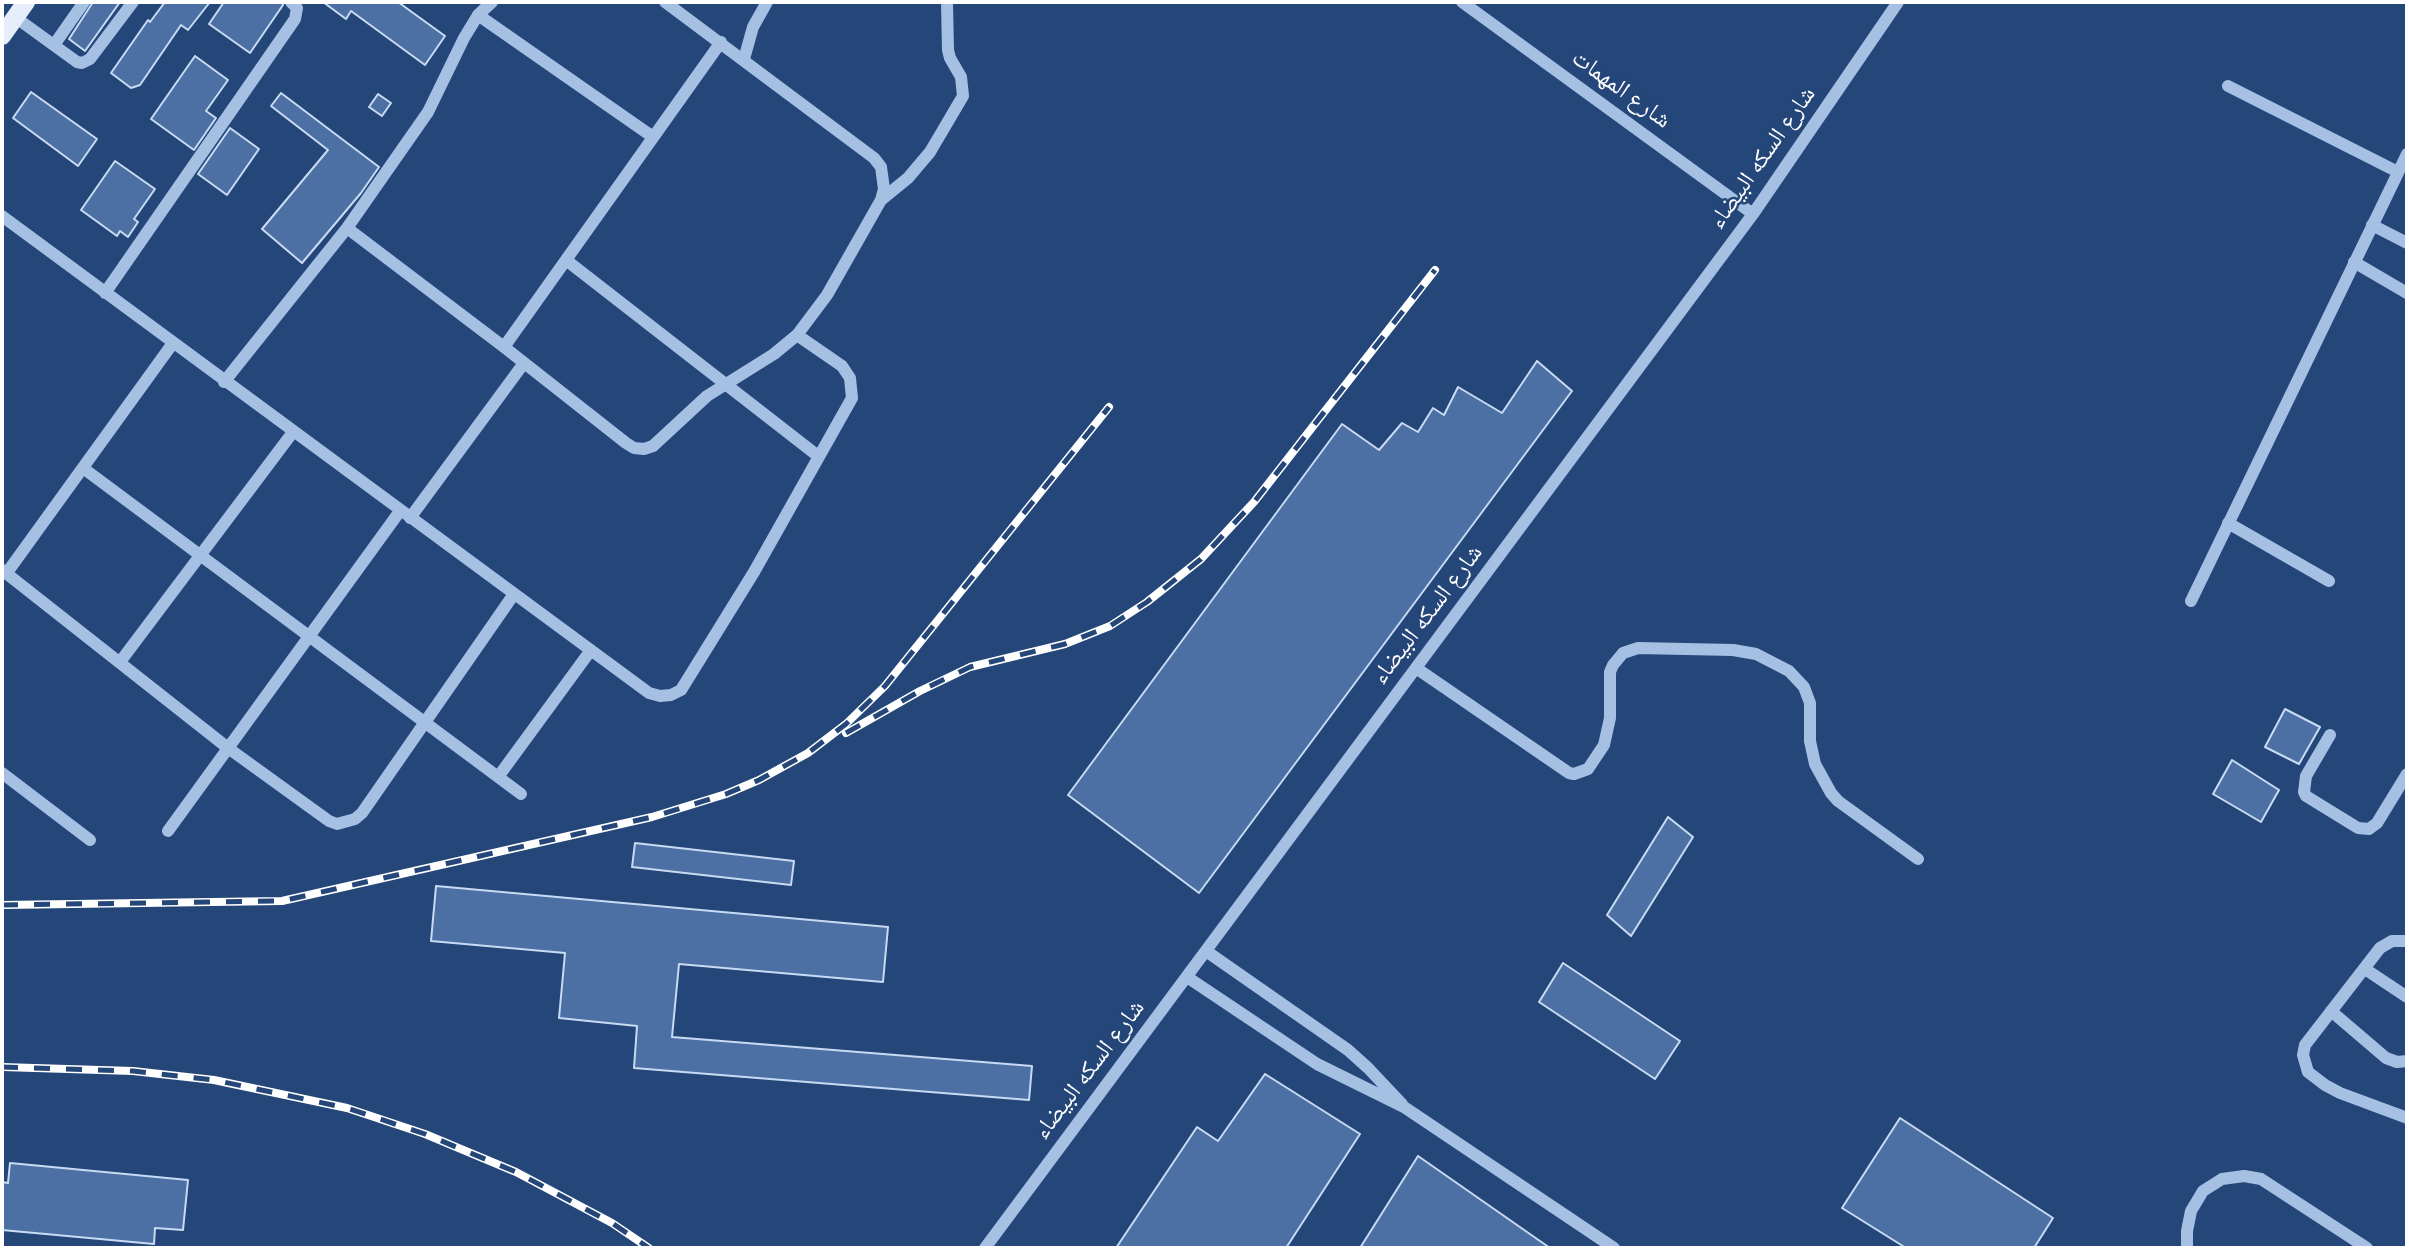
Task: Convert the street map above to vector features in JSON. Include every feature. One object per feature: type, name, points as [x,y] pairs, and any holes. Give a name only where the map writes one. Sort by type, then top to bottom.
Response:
[{"type":"main road","points":[[2,36],[26,2]]},
{"type":"street","points":[[54,45],[84,2]]},
{"type":"street","points":[[15,17],[77,62],[86,62],[133,2]]},
{"type":"street","points":[[105,293],[295,19],[296,9],[291,2]]},
{"type":"street","points":[[224,382],[347,228],[428,112],[478,15],[492,2]]},
{"type":"street","points":[[665,2],[874,158],[881,167],[884,178],[881,200]]},
{"type":"street","points":[[744,59],[754,27],[767,2]]},
{"type":"street","points":[[347,228],[626,443],[634,448],[653,446],[724,384],[768,358],[797,335],[827,295],[881,200],[908,178],[930,152],[963,96],[961,77],[948,50],[947,2]]},
{"type":"street","name":"شارع المهمات","points":[[1462,2],[1754,214]]},
{"type":"street","name":"شارع السكه البيضاء","points":[[985,1248],[1754,214],[1898,2]]},
{"type":"street","points":[[478,15],[653,137]]},
{"type":"street","points":[[504,347],[721,42]]},
{"type":"street","points":[[2228,86],[2398,172]]},
{"type":"street","points":[[2191,601],[2407,154]]},
{"type":"street","points":[[2,216],[649,693],[660,696],[681,690],[754,572],[847,409],[852,388],[850,378],[842,366],[797,335]]},
{"type":"street","points":[[2372,225],[2407,243]]},
{"type":"street","points":[[566,260],[818,456]]},
{"type":"street","points":[[2354,262],[2407,293]]},
{"type":"street","points":[[173,343],[4,572],[229,748],[328,821],[347,823],[362,813],[514,594]]},
{"type":"street","points":[[168,831],[309,636],[524,363]]},
{"type":"street","points":[[120,662],[293,432]]},
{"type":"street","points":[[83,468],[521,794]]},
{"type":"street","points":[[2228,523],[2329,581]]},
{"type":"street","points":[[1416,668],[1574,774],[1588,769],[1604,745],[1610,718],[1610,673],[1623,653],[1638,648],[1733,650],[1756,654],[1789,671],[1804,687],[1810,703],[1812,753],[1824,785],[1838,801],[1918,859]]},
{"type":"street","points":[[498,776],[591,650]]},
{"type":"street","points":[[2330,735],[2305,776],[2304,792],[2306,796],[2358,828],[2369,829],[2378,823],[2407,774]]},
{"type":"street","points":[[2,773],[90,840]]},
{"type":"street","points":[[2407,941],[2392,941],[2383,945],[2303,1050],[2308,1072],[2312,1077],[2340,1093],[2407,1118]]},
{"type":"street","points":[[1206,951],[1348,1050],[1404,1107]]},
{"type":"street","points":[[2365,969],[2407,997]]},
{"type":"street","points":[[1187,977],[1317,1064],[1404,1107],[1614,1248]]},
{"type":"street","points":[[2331,1011],[2386,1058],[2397,1062],[2407,1061]]},
{"type":"street","points":[[2187,1248],[2191,1211],[2203,1191],[2222,1179],[2245,1176],[2261,1179],[2367,1248]]},
{"type":"building","points":[[93,2],[120,2],[85,51],[69,39]]},
{"type":"building","points":[[165,2],[210,2],[188,30],[181,25],[140,85],[131,88],[111,73],[148,20],[150,22]]},
{"type":"building","points":[[224,2],[282,2],[283,5],[250,53],[209,24]]},
{"type":"building","points":[[323,2],[398,2],[445,36],[425,65],[351,11],[346,19]]},
{"type":"building","points":[[195,56],[228,80],[206,111],[216,118],[194,150],[151,119]]},
{"type":"building","points":[[31,92],[97,139],[78,166],[13,118]]},
{"type":"building","points":[[281,93],[379,167],[361,193],[302,263],[262,229],[328,150],[271,106]]},
{"type":"building","points":[[378,94],[391,103],[382,116],[369,107]]},
{"type":"building","points":[[230,128],[259,149],[227,195],[198,174]]},
{"type":"building","points":[[115,161],[155,189],[134,219],[138,222],[128,237],[120,231],[117,236],[81,210]]},
{"type":"building","points":[[1537,361],[1572,391],[1199,893],[1068,795],[1342,424],[1379,450],[1402,423],[1418,432],[1433,408],[1444,415],[1458,387],[1502,413]]},
{"type":"building","points":[[2285,709],[2320,727],[2299,764],[2265,747]]},
{"type":"building","points":[[2232,760],[2279,790],[2261,822],[2213,794]]},
{"type":"building","points":[[1668,817],[1693,837],[1631,936],[1607,915]]},
{"type":"building","points":[[635,843],[794,861],[791,885],[632,867]]},
{"type":"building","points":[[436,886],[888,927],[883,982],[679,964],[672,1037],[1032,1066],[1029,1100],[634,1068],[637,1026],[559,1018],[565,953],[431,941]]},
{"type":"building","points":[[1563,963],[1680,1041],[1655,1079],[1539,1002]]},
{"type":"building","points":[[1265,1074],[1360,1134],[1286,1248],[1116,1248],[1197,1127],[1218,1141]]},
{"type":"building","points":[[1900,1118],[2053,1218],[2034,1248],[1906,1248],[1842,1208]]},
{"type":"building","points":[[1418,1156],[1550,1248],[1360,1248]]},
{"type":"building","points":[[10,1163],[188,1180],[183,1230],[155,1228],[154,1244],[2,1230],[2,1182],[8,1183]]},
{"type":"railway","points":[[846,733],[920,691],[970,667],[1065,644],[1110,626],[1147,602],[1201,559],[1254,502],[1435,270]]},
{"type":"railway","points":[[2,905],[282,901],[652,817],[726,794],[759,780],[808,753],[846,724],[885,686],[1109,407]]},
{"type":"railway","points":[[2,1067],[133,1071],[214,1080],[347,1108],[425,1134],[516,1172],[612,1223],[649,1248]]}]
